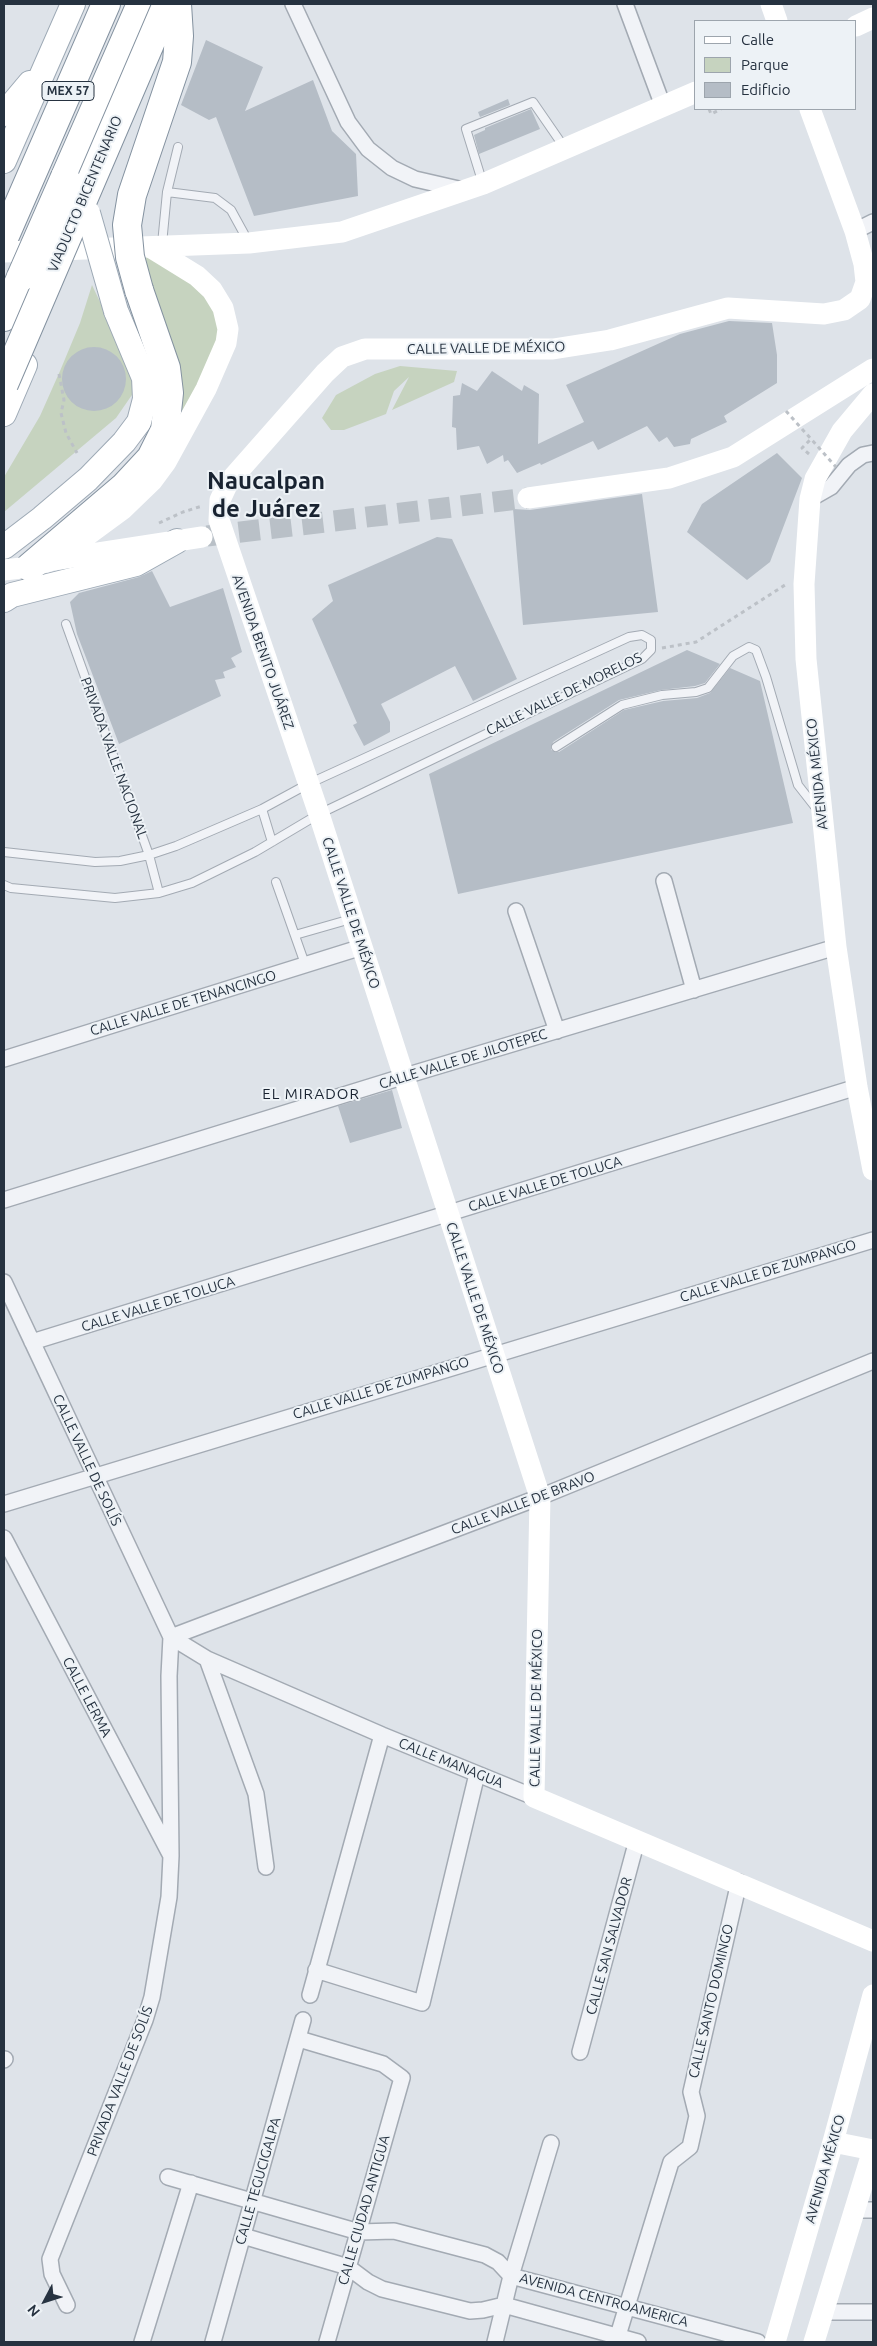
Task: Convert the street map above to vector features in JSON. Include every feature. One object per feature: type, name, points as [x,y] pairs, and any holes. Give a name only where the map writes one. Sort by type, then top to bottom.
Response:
[{"type":"highway","points":[[4,198],[90,4]]},
{"type":"highway","name":"MEX 57","points":[[4,238],[106,4]]},
{"type":"highway","name":"MEX 57","points":[[4,317],[141,4]]},
{"type":"highway","points":[[4,354],[158,4]]},
{"type":"highway","name":"VIADUCTO BICENTENARIO","points":[[4,384],[167,4]]},
{"type":"highway","points":[[29,565],[124,487],[151,458],[166,430],[169,393],[166,368],[138,290],[130,257],[127,225],[132,195],[177,62],[179,36],[178,4]]},
{"type":"main road","points":[[4,161],[73,4]]},
{"type":"main road","points":[[4,414],[178,4]]},
{"type":"main road","points":[[771,4],[777,20]]},
{"type":"main road","points":[[857,26],[873,18]]},
{"type":"main road","points":[[4,114],[48,60]]},
{"type":"main road","points":[[4,252],[249,243],[342,232],[473,187],[694,93]]},
{"type":"main road","points":[[810,110],[864,227],[867,301]]},
{"type":"main road","points":[[4,546],[42,518],[88,479],[124,442],[139,422],[145,399],[144,378],[116,311],[88,213]]},
{"type":"main road","points":[[29,565],[123,509],[152,481],[166,462],[191,418],[226,343],[228,329],[223,308],[212,290],[197,276],[156,247]]},
{"type":"main road","name":"CALLE VALLE DE MÉXICO","points":[[219,510],[228,483],[325,373],[342,357],[365,349],[553,349],[600,342],[728,308],[824,314],[844,310],[867,301]]},
{"type":"main road","points":[[528,498],[669,478],[733,457],[873,370]]},
{"type":"main road","name":"AVENIDA MÉXICO","points":[[873,394],[838,439],[815,479],[810,499],[804,584],[806,659],[836,947],[857,1087],[873,1170]]},
{"type":"main road","name":"AVENIDA BENITO JUÁREZ","points":[[219,510],[319,814]]},
{"type":"main road","points":[[29,565],[202,537]]},
{"type":"main road","points":[[4,600],[12,594],[136,564],[177,540]]},
{"type":"main road","name":"CALLE VALLE DE MÉXICO","points":[[319,814],[352,919],[406,1076],[447,1214],[540,1497],[534,1797]]},
{"type":"main road","name":"CALLE MANAGUA","points":[[534,1797],[873,1940]]},
{"type":"main road","name":"AVENIDA MÉXICO","points":[[775,2342],[873,1995]]},
{"type":"main road","points":[[814,2342],[865,2210],[873,2150],[833,2142]]},
{"type":"street","points":[[294,4],[348,122],[368,149],[392,168],[415,179],[473,187]]},
{"type":"street","points":[[625,4],[662,106]]},
{"type":"street","points":[[810,499],[831,487],[849,465],[864,455],[873,453]]},
{"type":"street","points":[[664,880],[694,990]]},
{"type":"street","points":[[516,910],[557,1031]]},
{"type":"street","name":"CALLE VALLE DE TENANCINGO","points":[[4,1059],[362,947]]},
{"type":"street","name":"CALLE VALLE DE JILOTEPEC","points":[[4,1200],[406,1076],[836,947]]},
{"type":"street","name":"CALLE VALLE DE TOLUCA","points":[[32,1342],[857,1087]]},
{"type":"street","name":"CALLE VALLE DE ZUMPANGO","points":[[4,1504],[873,1240]]},
{"type":"street","name":"CALLE VALLE DE SOLÍS","points":[[4,1282],[171,1637]]},
{"type":"street","name":"CALLE VALLE DE BRAVO","points":[[171,1637],[540,1497],[873,1361]]},
{"type":"street","name":"CALLE LERMA","points":[[4,1538],[171,1856]]},
{"type":"street","name":"CALLE MANAGUA","points":[[171,1637],[207,1659],[382,1735],[534,1797]]},
{"type":"street","name":"PRIVADA VALLE DE SOLÍS","points":[[67,2305],[52,2274],[50,2259],[145,2020],[152,1997],[169,1897],[171,1856],[169,1676],[171,1637]]},
{"type":"street","points":[[207,1659],[256,1794],[266,1867]]},
{"type":"street","points":[[310,1995],[382,1735]]},
{"type":"street","points":[[316,1970],[422,2003],[477,1774]]},
{"type":"street","name":"CALLE SAN SALVADOR","points":[[580,2052],[637,1840]]},
{"type":"street","name":"CALLE SANTO DOMINGO","points":[[616,2339],[671,2162],[690,2147],[697,2116],[690,2092],[739,1882]]},
{"type":"street","name":"CALLE TEGUCIGALPA","points":[[213,2342],[303,2020]]},
{"type":"street","name":"CALLE CIUDAD ANTIGUA","points":[[299,2039],[383,2064],[402,2078],[327,2342]]},
{"type":"street","points":[[495,2342],[511,2276],[551,2143]]},
{"type":"street","name":"AVENIDA CENTROAMERICA","points":[[168,2177],[253,2200],[358,2232],[394,2231],[485,2255],[498,2262],[511,2276],[758,2342]]},
{"type":"street","points":[[142,2342],[191,2183]]},
{"type":"street","points":[[242,2236],[348,2267],[368,2282],[382,2289],[470,2311],[504,2305],[616,2339],[638,2342]]},
{"type":"street","points":[[824,2312],[873,2312]]},
{"type":"lane","points":[[473,187],[466,129],[534,102],[565,148]]},
{"type":"lane","points":[[156,247],[178,147]]},
{"type":"lane","points":[[167,192],[215,198],[231,210],[249,243]]},
{"type":"lane","name":"PRIVADA VALLE NACIONAL","points":[[66,624],[149,855],[159,892]]},
{"type":"lane","name":"CALLE VALLE DE MORELOS","points":[[4,852],[95,862],[120,861],[149,855],[176,846],[262,809],[308,784],[629,637],[642,635],[650,640],[651,650],[642,659],[319,814],[272,842],[192,884],[159,892],[115,898],[4,886]]},
{"type":"lane","points":[[556,747],[622,706],[662,695],[696,692],[708,688],[734,656],[750,647],[756,650],[766,677],[798,785],[821,816]]},
{"type":"lane","points":[[262,809],[272,842]]},
{"type":"lane","points":[[276,882],[305,964]]},
{"type":"lane","points":[[295,935],[352,919]]},
{"type":"path","points":[[709,110],[711,114],[719,110]]},
{"type":"path","points":[[59,374],[64,400],[61,413],[66,433],[77,453]]},
{"type":"path","points":[[786,411],[836,467]]},
{"type":"path","points":[[802,448],[811,439]]},
{"type":"path","points":[[157,524],[182,512],[219,510]]},
{"type":"path","points":[[651,650],[696,642],[744,613],[784,585],[804,584]]},
{"type":"green space","points":[[134,253],[176,268],[217,310],[220,335],[209,365],[179,417]]},
{"type":"green space","points":[[92,285],[134,374],[134,392],[116,418],[4,512],[4,477],[40,416],[80,323]]},
{"type":"green space","points":[[400,366],[457,371],[454,382],[392,410],[409,377],[394,391],[386,414],[344,430],[331,430],[322,418],[336,395],[375,374]]},
{"type":"building","points":[[206,40],[263,67],[245,111],[313,80],[332,131],[356,154],[358,196],[254,216],[216,117],[209,120],[181,105]]},
{"type":"building","points":[[508,99],[510,105],[480,117],[478,112]]},
{"type":"building","points":[[531,109],[540,129],[479,154],[474,135],[485,130],[485,128]]},
{"type":"building","points":[[729,321],[772,323],[777,355],[777,383],[724,416],[727,422],[691,439],[690,444],[674,447],[667,437],[659,442],[647,426],[598,450],[593,441],[541,465],[540,463],[517,473],[508,460],[504,462],[503,455],[487,464],[479,446],[457,450],[456,428],[452,427],[453,396],[460,395],[462,383],[477,391],[492,371],[522,391],[524,385],[539,394],[538,444],[584,422],[566,385],[680,334]]},
{"type":"building","points":[[88,347],[100,347],[117,356],[124,367],[126,379],[124,391],[117,402],[100,411],[88,411],[76,406],[67,397],[62,385],[62,373],[67,361],[76,352]]},
{"type":"building","points":[[777,453],[802,478],[770,562],[747,580],[687,532],[702,504]]},
{"type":"building","points":[[642,494],[658,612],[523,625],[513,509],[530,510]]},
{"type":"building","points":[[437,537],[452,539],[517,679],[473,701],[455,666],[381,704],[390,722],[390,732],[364,746],[353,725],[357,723],[312,619],[333,601],[328,585]]},
{"type":"building","points":[[152,571],[170,607],[223,588],[242,652],[231,658],[236,667],[223,672],[225,678],[215,680],[221,696],[119,744],[77,634],[70,602],[79,593],[139,577]]},
{"type":"building","points":[[687,650],[720,664],[705,683],[661,690],[619,700],[553,742],[551,750],[559,752],[624,710],[663,701],[697,698],[710,693],[730,668],[760,681],[793,823],[458,894],[429,774]]},
{"type":"building","points":[[392,1090],[402,1128],[350,1143],[338,1106]]},
{"type":"tunnel","points":[[207,536],[528,498]]},
{"type":"district","name":"Naucalpan de Juárez","points":[[266,495]]},
{"type":"district","name":"EL MIRADOR","points":[[311,1094]]}]
